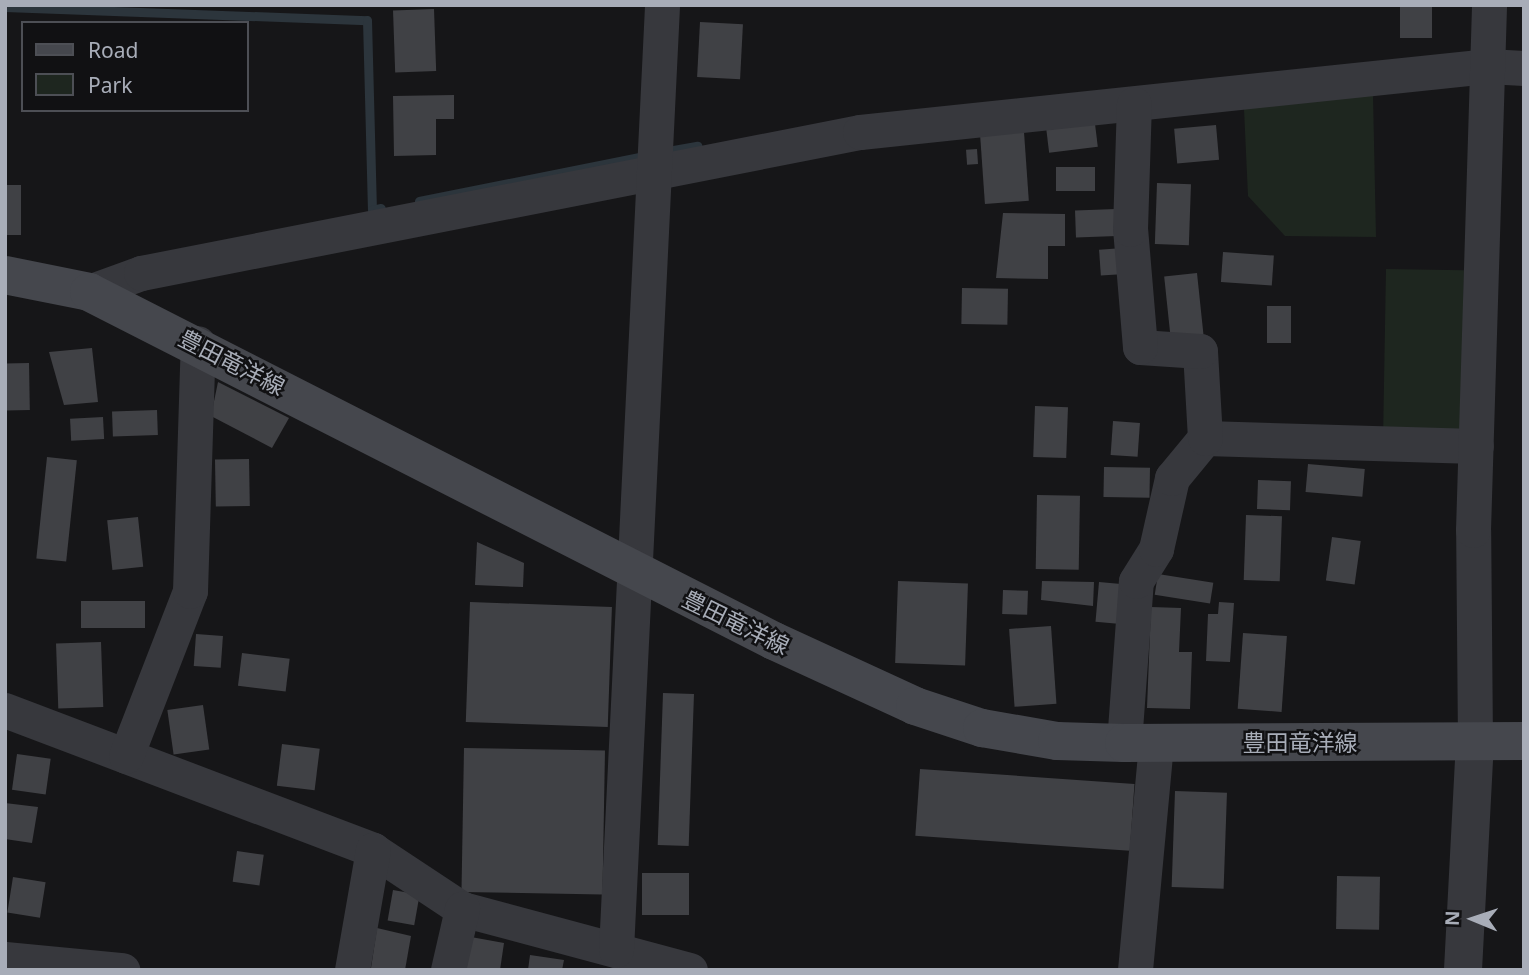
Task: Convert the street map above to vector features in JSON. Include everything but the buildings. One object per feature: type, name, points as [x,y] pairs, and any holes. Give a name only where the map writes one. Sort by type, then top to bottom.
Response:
[{"type":"main road","name":"豊田竜洋線","points":[[5,275],[89,292],[198,343],[635,571],[915,706],[1020,735],[1140,743],[1524,741]]},
{"type":"street","points":[[616,950],[635,571],[650,170],[662,5]]},
{"type":"street","points":[[1463,970],[1475,742],[1476,446],[1489,5]]},
{"type":"street","points":[[89,292],[141,273],[650,170],[860,132],[1487,66],[1524,68]]},
{"type":"street","points":[[1134,104],[1130,229],[1140,347],[1200,351],[1205,438],[1172,478],[1156,549],[1136,581],[1140,743],[1135,970]]},
{"type":"street","points":[[125,756],[190,591],[198,343]]},
{"type":"street","points":[[1205,438],[1476,446]]},
{"type":"street","points":[[5,710],[373,850],[462,909],[690,970]]},
{"type":"street","points":[[352,970],[373,850]]},
{"type":"street","points":[[448,970],[462,909]]},
{"type":"street","points":[[5,959],[122,970]]},
{"type":"green space","points":[[1373,95],[1376,237],[1285,236],[1248,196],[1244,109]]},
{"type":"green space","points":[[1386,269],[1464,270],[1461,444],[1383,443]]},
{"type":"waterway","points":[[5,7],[367,20],[372,210],[381,208]]},
{"type":"waterway","points":[[662,152],[697,146]]},
{"type":"waterway","points":[[419,201],[649,155]]}]
